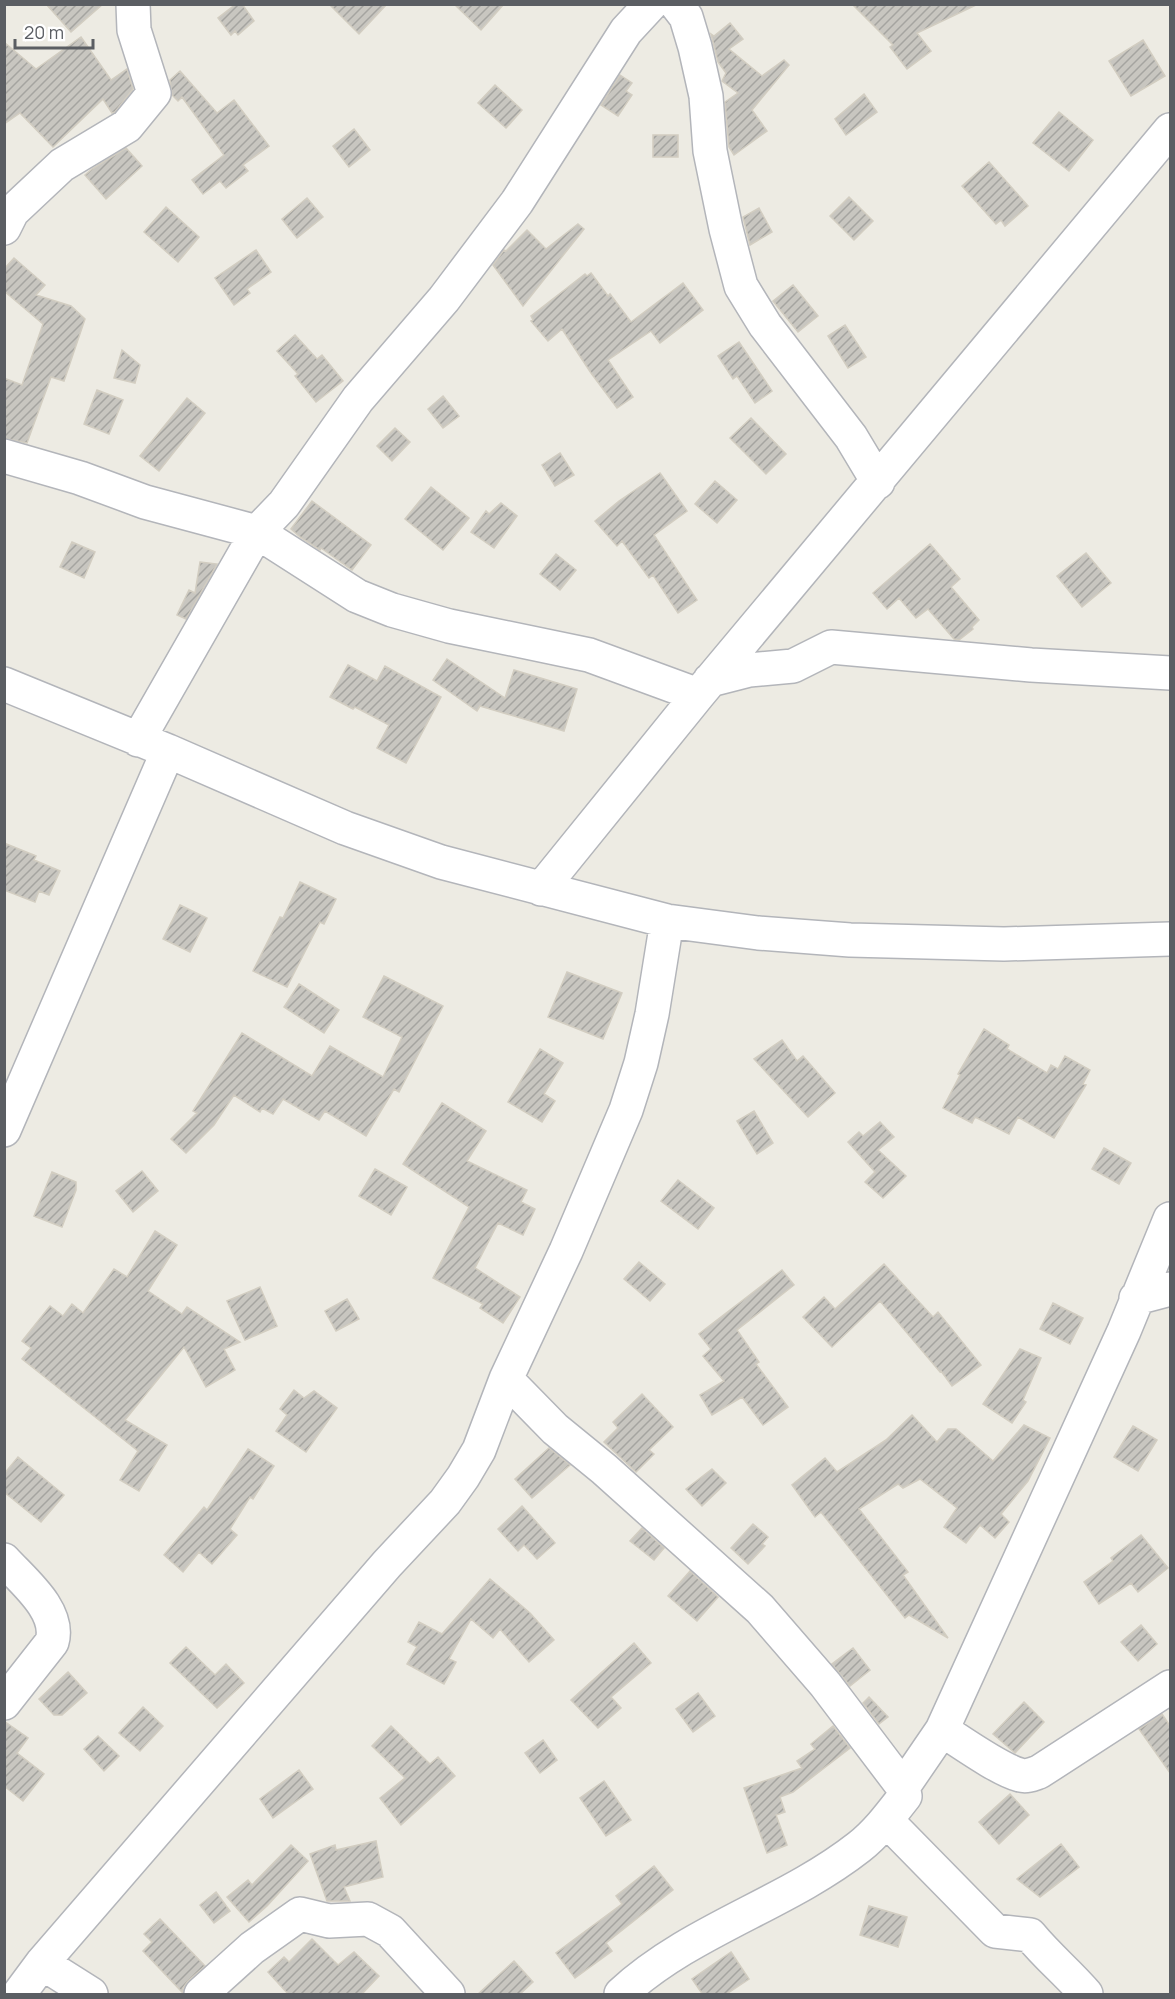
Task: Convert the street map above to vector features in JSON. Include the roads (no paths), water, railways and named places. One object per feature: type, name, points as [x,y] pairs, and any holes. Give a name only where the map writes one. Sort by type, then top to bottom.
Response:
[{"type":"street","points":[[4,228],[12,212],[62,165],[127,126],[154,93],[134,30],[133,4]]},
{"type":"street","points":[[4,1130],[153,745],[257,532],[284,504],[358,399],[444,299],[517,202],[627,31],[651,4]]},
{"type":"street","points":[[676,4],[686,17],[695,47],[706,96],[710,151],[726,229],[741,286],[765,325],[851,437],[878,482]]},
{"type":"street","points":[[541,889],[704,687],[878,482],[1170,130]]},
{"type":"street","points":[[4,456],[80,478],[145,502],[257,532],[357,596],[392,610],[449,626],[590,655],[704,687],[749,670],[793,666],[831,647],[1031,665],[1170,673]]},
{"type":"street","points":[[4,684],[345,828],[441,862],[667,921],[758,933],[850,940],[1004,944],[1170,939]]},
{"type":"street","points":[[19,1995],[42,1963],[387,1564],[445,1502],[464,1477],[479,1450],[506,1379],[566,1251],[626,1110],[641,1063],[652,1014],[667,921]]},
{"type":"street","points":[[903,1787],[942,1730],[1119,1342],[1170,1219]]},
{"type":"street","points":[[1136,1298],[1170,1289]]},
{"type":"street","points":[[506,1379],[555,1430],[604,1469],[760,1609],[825,1684],[903,1787],[905,1796],[886,1821],[860,1846],[828,1869],[797,1888],[709,1933],[640,1977],[621,1995]]},
{"type":"street","points":[[4,1703],[52,1642],[55,1632],[52,1618],[43,1604],[9,1570]]},
{"type":"street","points":[[942,1730],[997,1764],[1020,1775],[1029,1776],[1039,1772],[1170,1687]]},
{"type":"street","points":[[886,1821],[995,1931],[1030,1935],[1048,1958],[1070,1976],[1086,1995]]},
{"type":"street","points":[[201,1995],[252,1948],[300,1914],[329,1921],[368,1919],[390,1931],[448,1995]]},
{"type":"street","points":[[42,1963],[91,1995]]}]
